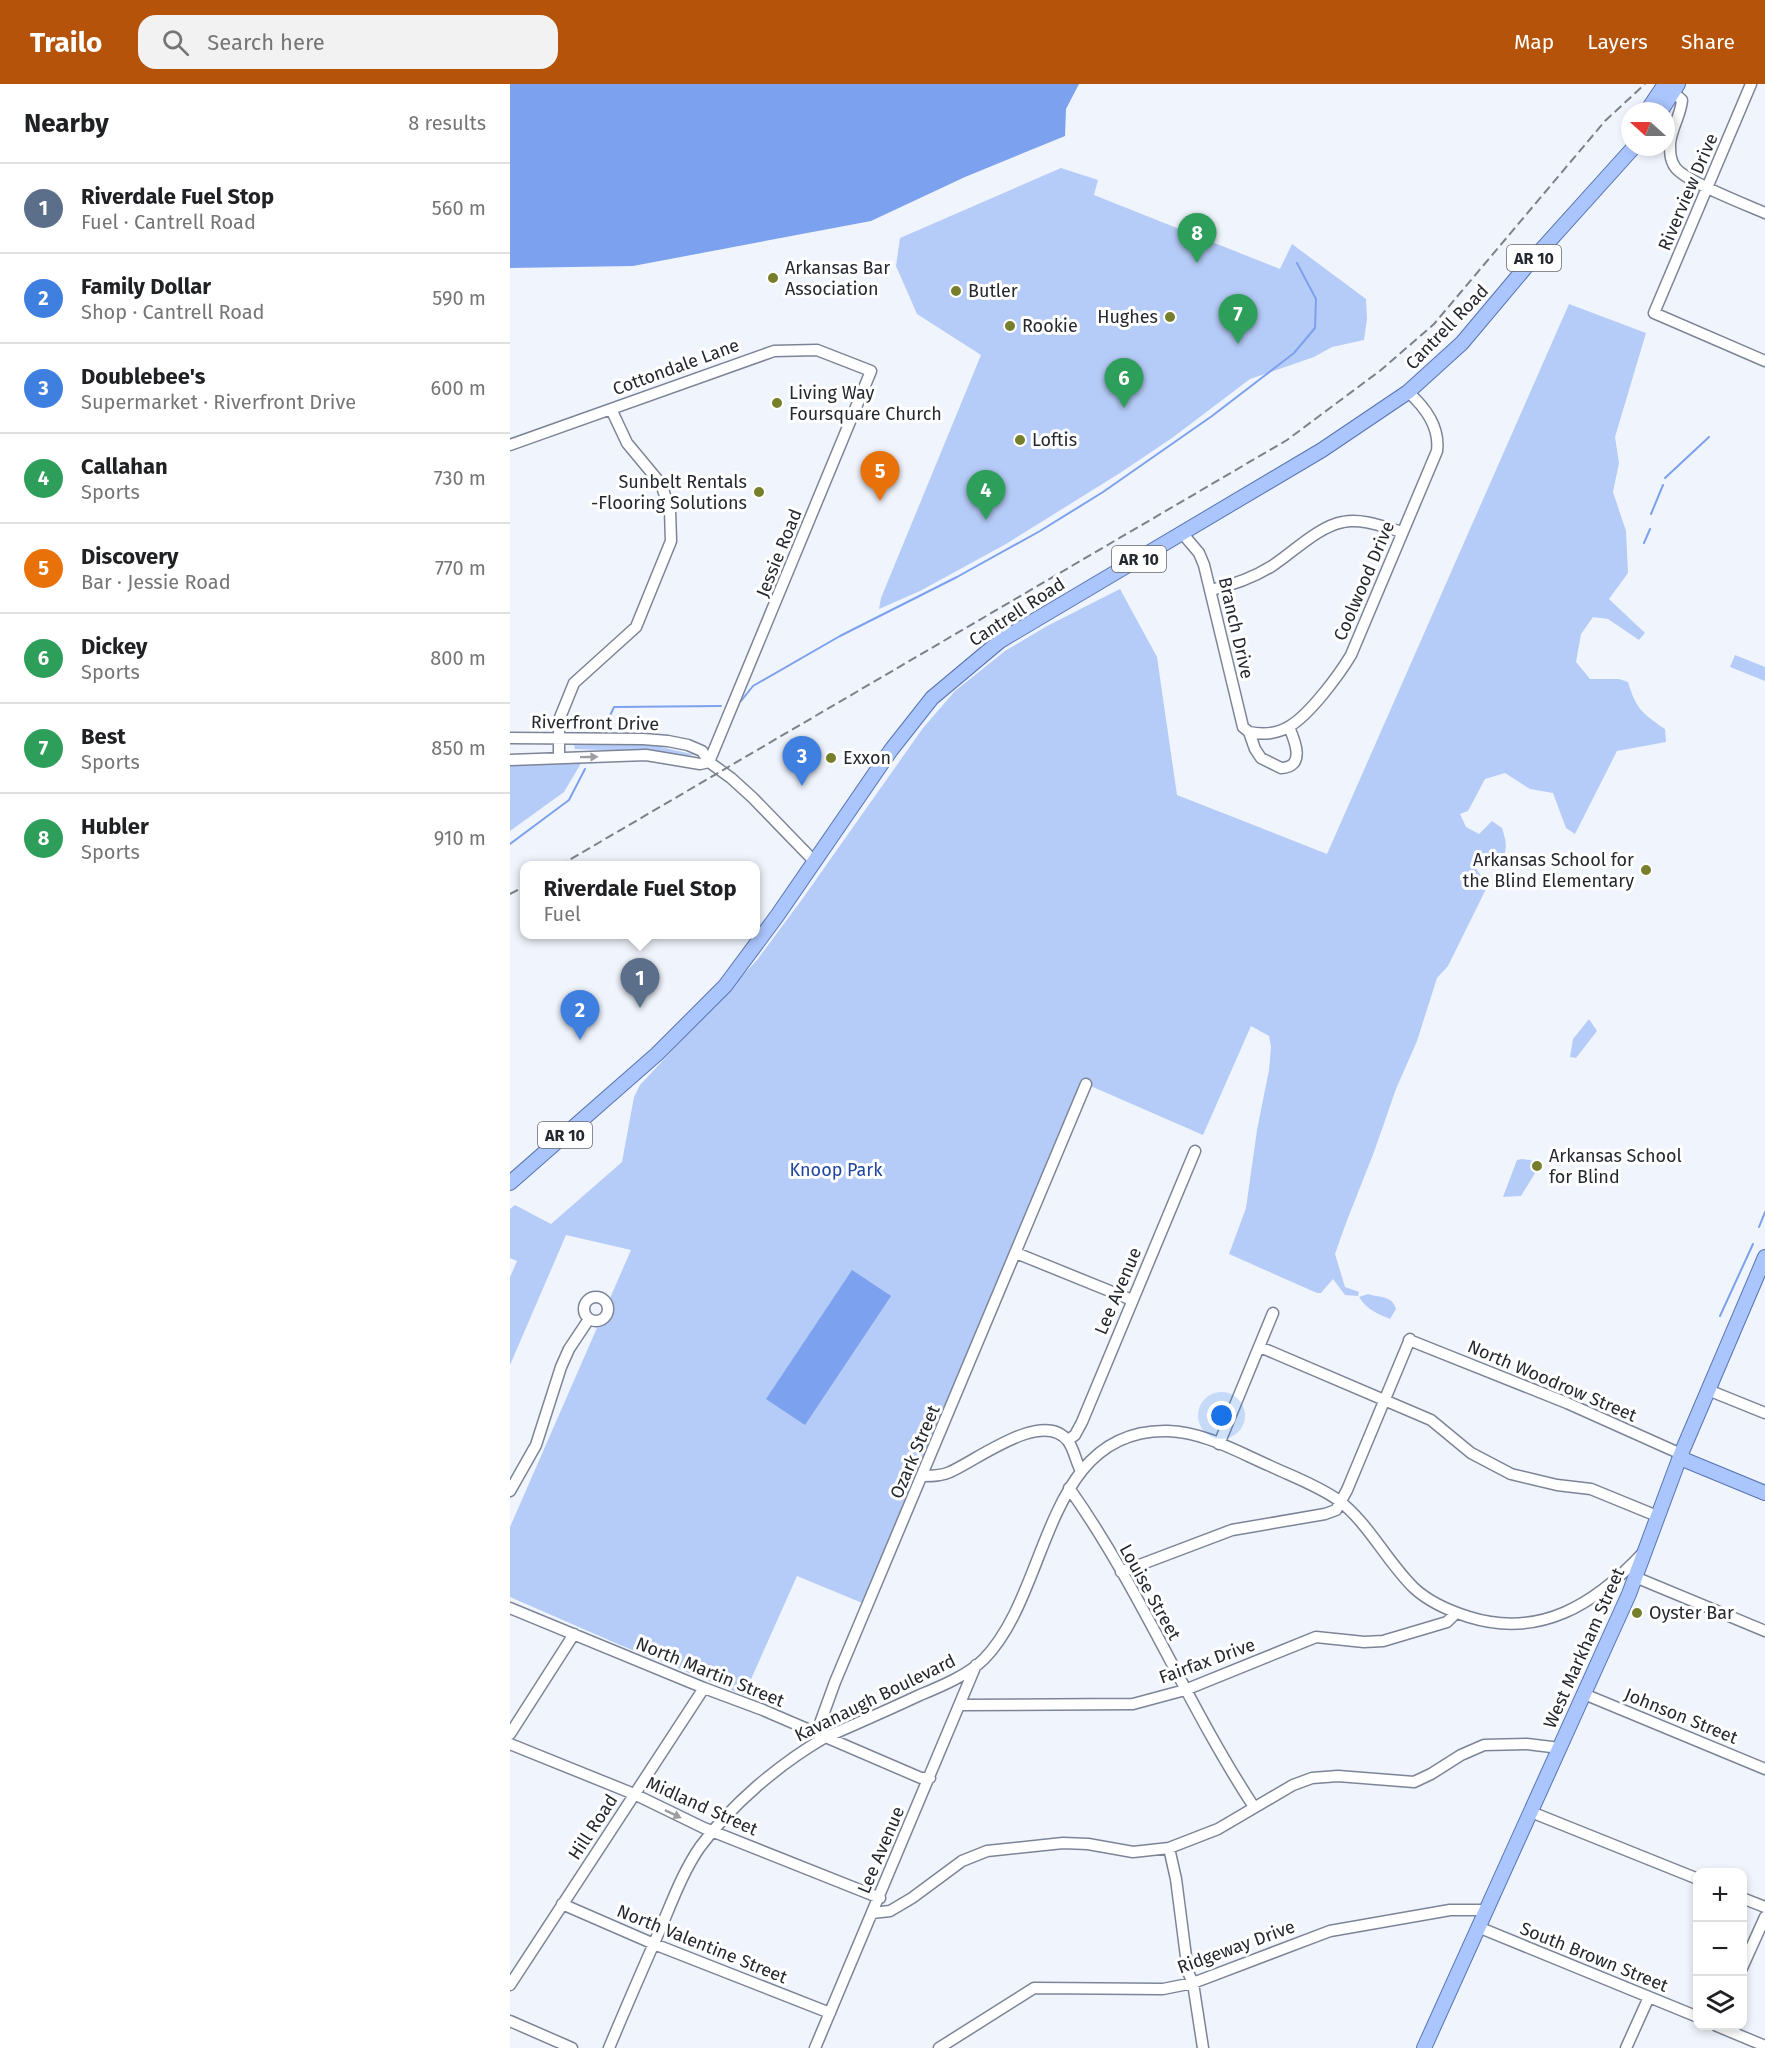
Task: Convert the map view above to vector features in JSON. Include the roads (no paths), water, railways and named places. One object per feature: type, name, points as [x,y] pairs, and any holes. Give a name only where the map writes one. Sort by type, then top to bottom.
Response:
[{"type":"main road","points":[[1658,102],[1674,89]]},
{"type":"main road","points":[[1666,102],[1674,89]]},
{"type":"main road","name":"Cantrell Road","points":[[760,939],[891,750],[932,698],[1000,641],[1322,450],[1408,392],[1462,343],[1626,156]]},
{"type":"main road","name":"Cantrell Road","points":[[510,1184],[695,1018],[725,986],[760,939]]},
{"type":"main road","name":"West Markham Street","points":[[1427,2047],[1478,1927],[1635,1577],[1681,1456],[1765,1257]]},
{"type":"main road","points":[[1681,1456],[1765,1492]]},
{"type":"street","name":"Riverview Drive","points":[[1751,84],[1654,313],[1765,360]]},
{"type":"street","points":[[1674,89],[1682,99],[1682,104],[1670,141],[1672,162],[1680,173],[1707,188],[1765,213]]},
{"type":"street","name":"Cottondale Lane","points":[[510,445],[774,351],[817,350],[856,365]]},
{"type":"street","name":"Jessie Road","points":[[709,762],[872,371],[856,365]]},
{"type":"street","name":"Coolwood Drive","points":[[1289,727],[1302,717],[1338,676],[1351,655],[1434,459],[1437,447],[1436,432],[1430,416],[1408,392]]},
{"type":"street","points":[[559,757],[559,720],[574,683],[636,627],[671,542],[670,510],[661,484],[627,444],[611,409]]},
{"type":"street","points":[[1211,590],[1239,583],[1259,574],[1338,523],[1350,521],[1366,523],[1402,532]]},
{"type":"street","name":"Branch Drive","points":[[1182,533],[1202,558],[1239,717],[1261,758],[1284,769],[1296,761],[1298,754],[1289,727]]},
{"type":"street","points":[[1249,732],[1267,734],[1289,727]]},
{"type":"street","name":"Riverfront Drive","points":[[510,738],[643,739],[668,741],[702,752],[709,762],[753,798],[815,862]]},
{"type":"street","name":"Riverfront Drive","points":[[510,760],[646,755],[700,764],[709,762]]},
{"type":"street","name":"Ozark Street","points":[[824,1738],[820,1731],[820,1722],[1086,1084]]},
{"type":"street","name":"Lee Avenue","points":[[1068,1440],[1075,1435],[1082,1422],[1195,1150]]},
{"type":"street","points":[[1016,1253],[1132,1299]]},
{"type":"street","points":[[1219,1444],[1273,1313]]},
{"type":"street","points":[[510,1491],[536,1445],[569,1349],[589,1319]]},
{"type":"street","name":"North Woodrow Street","points":[[1384,1400],[1410,1339],[1567,1403],[1681,1456]]},
{"type":"street","points":[[1260,1347],[1431,1420],[1471,1453],[1511,1474],[1557,1485],[1591,1489],[1657,1516]]},
{"type":"street","points":[[1708,1390],[1765,1413]]},
{"type":"street","points":[[1121,1572],[1232,1530],[1325,1514],[1336,1510],[1347,1490],[1384,1400]]},
{"type":"street","points":[[923,1476],[949,1473],[1030,1431],[1053,1432],[1068,1440],[1081,1471]]},
{"type":"street","name":"Kavanaugh Boulevard","points":[[609,2048],[697,1852],[713,1832],[756,1789],[799,1754],[824,1738],[935,1689],[977,1665],[994,1648],[1005,1631],[1069,1488],[1081,1471],[1110,1446],[1147,1433],[1181,1432],[1219,1444],[1307,1482],[1340,1501],[1358,1519],[1413,1587],[1434,1602],[1456,1613],[1481,1621],[1529,1623],[1569,1612],[1600,1593],[1645,1551]]},
{"type":"street","name":"Louise Street","points":[[1069,1488],[1092,1521],[1185,1690],[1254,1807]]},
{"type":"street","points":[[1635,1577],[1765,1631]]},
{"type":"street","name":"North Martin Street","points":[[510,1608],[763,1710],[921,1778],[930,1778]]},
{"type":"street","name":"Fairfax Drive","points":[[960,1705],[1133,1704],[1185,1690],[1316,1637],[1364,1642],[1383,1641],[1447,1622],[1456,1613]]},
{"type":"street","points":[[510,1734],[574,1634]]},
{"type":"street","name":"Lee Avenue","points":[[815,2048],[977,1665]]},
{"type":"street","name":"Hill Road","points":[[510,1985],[704,1688]]},
{"type":"street","name":"Johnson Street","points":[[1584,1694],[1765,1768]]},
{"type":"street","name":"Midland Street","points":[[510,1744],[634,1794],[713,1832],[880,1898]]},
{"type":"street","points":[[872,1912],[890,1911],[912,1898],[962,1861],[987,1851],[1063,1843],[1088,1844],[1133,1852],[1169,1848],[1218,1829],[1293,1785],[1312,1778],[1338,1776],[1414,1782],[1461,1755],[1484,1745],[1527,1744],[1560,1748]]},
{"type":"street","points":[[1531,1812],[1693,1877]]},
{"type":"street","points":[[1169,1848],[1176,1879],[1188,1972],[1193,1983],[1203,2048]]},
{"type":"street","points":[[1747,1900],[1765,1907]]},
{"type":"street","name":"North Valentine Street","points":[[562,1904],[654,1944],[830,2013]]},
{"type":"street","name":"Ridgeway Drive","points":[[939,2048],[1034,1988],[1156,1990],[1193,1983],[1330,1930],[1450,1910],[1486,1910]]},
{"type":"street","points":[[1747,1959],[1765,1917]]},
{"type":"street","name":"South Brown Street","points":[[1478,1927],[1693,2015]]},
{"type":"street","points":[[1626,2048],[1649,1997]]},
{"type":"street","points":[[510,2021],[572,2048]]},
{"type":"street","points":[[1728,2030],[1765,2046]]},
{"type":"water","points":[[510,84],[1079,84],[1066,109],[1065,136],[965,177],[871,221],[633,266],[510,268]]},
{"type":"water","points":[[852,1270],[891,1296],[805,1425],[766,1399]]},
{"type":"waterway","points":[[741,701],[753,686],[840,636],[957,577],[1040,531],[1103,492],[1212,416],[1294,353],[1315,328],[1316,299],[1297,263]]},
{"type":"waterway","points":[[1665,478],[1709,437]]},
{"type":"waterway","points":[[1651,514],[1663,485]]},
{"type":"waterway","points":[[1644,543],[1650,529]]},
{"type":"waterway","points":[[607,722],[614,707],[721,706]]},
{"type":"waterway","points":[[510,844],[569,800],[585,769]]},
{"type":"waterway","points":[[1759,1227],[1765,1212]]},
{"type":"waterway","points":[[1720,1316],[1753,1244]]},
{"type":"railway","points":[[568,861],[1287,440],[1381,370],[1434,324],[1605,121],[1645,84]]},
{"type":"railway","points":[[510,894],[520,889]]},
{"type":"place","name":"Hubler","points":[[1197,263]]},
{"type":"place","name":"Arkansas Bar Association","points":[[773,278]]},
{"type":"place","name":"Butler","points":[[956,291]]},
{"type":"place","name":"Hughes","points":[[1170,317]]},
{"type":"place","name":"Rookie","points":[[1010,326]]},
{"type":"place","name":"Best","points":[[1238,344]]},
{"type":"place","name":"Living Way Foursquare Church","points":[[777,403]]},
{"type":"place","name":"Dickey","points":[[1124,408]]},
{"type":"place","name":"Loftis","points":[[1020,440]]},
{"type":"place","name":"Sunbelt Rentals -Flooring Solutions","points":[[759,492]]},
{"type":"place","name":"Discovery","points":[[880,501]]},
{"type":"place","name":"Callahan","points":[[986,520]]},
{"type":"place","name":"Exxon","points":[[831,758]]},
{"type":"place","name":"Doublebee's","points":[[802,786]]},
{"type":"place","name":"Arkansas School for the Blind Elementary","points":[[1646,870]]},
{"type":"place","name":"Riverdale Fuel Stop","points":[[640,1008]]},
{"type":"place","name":"Family Dollar","points":[[580,1040]]},
{"type":"place","name":"Arkansas School for Blind","points":[[1537,1166]]},
{"type":"place","name":"Oyster Bar","points":[[1637,1613]]},
{"type":"park label","name":"Knoop Park","points":[[836,1170]]}]
